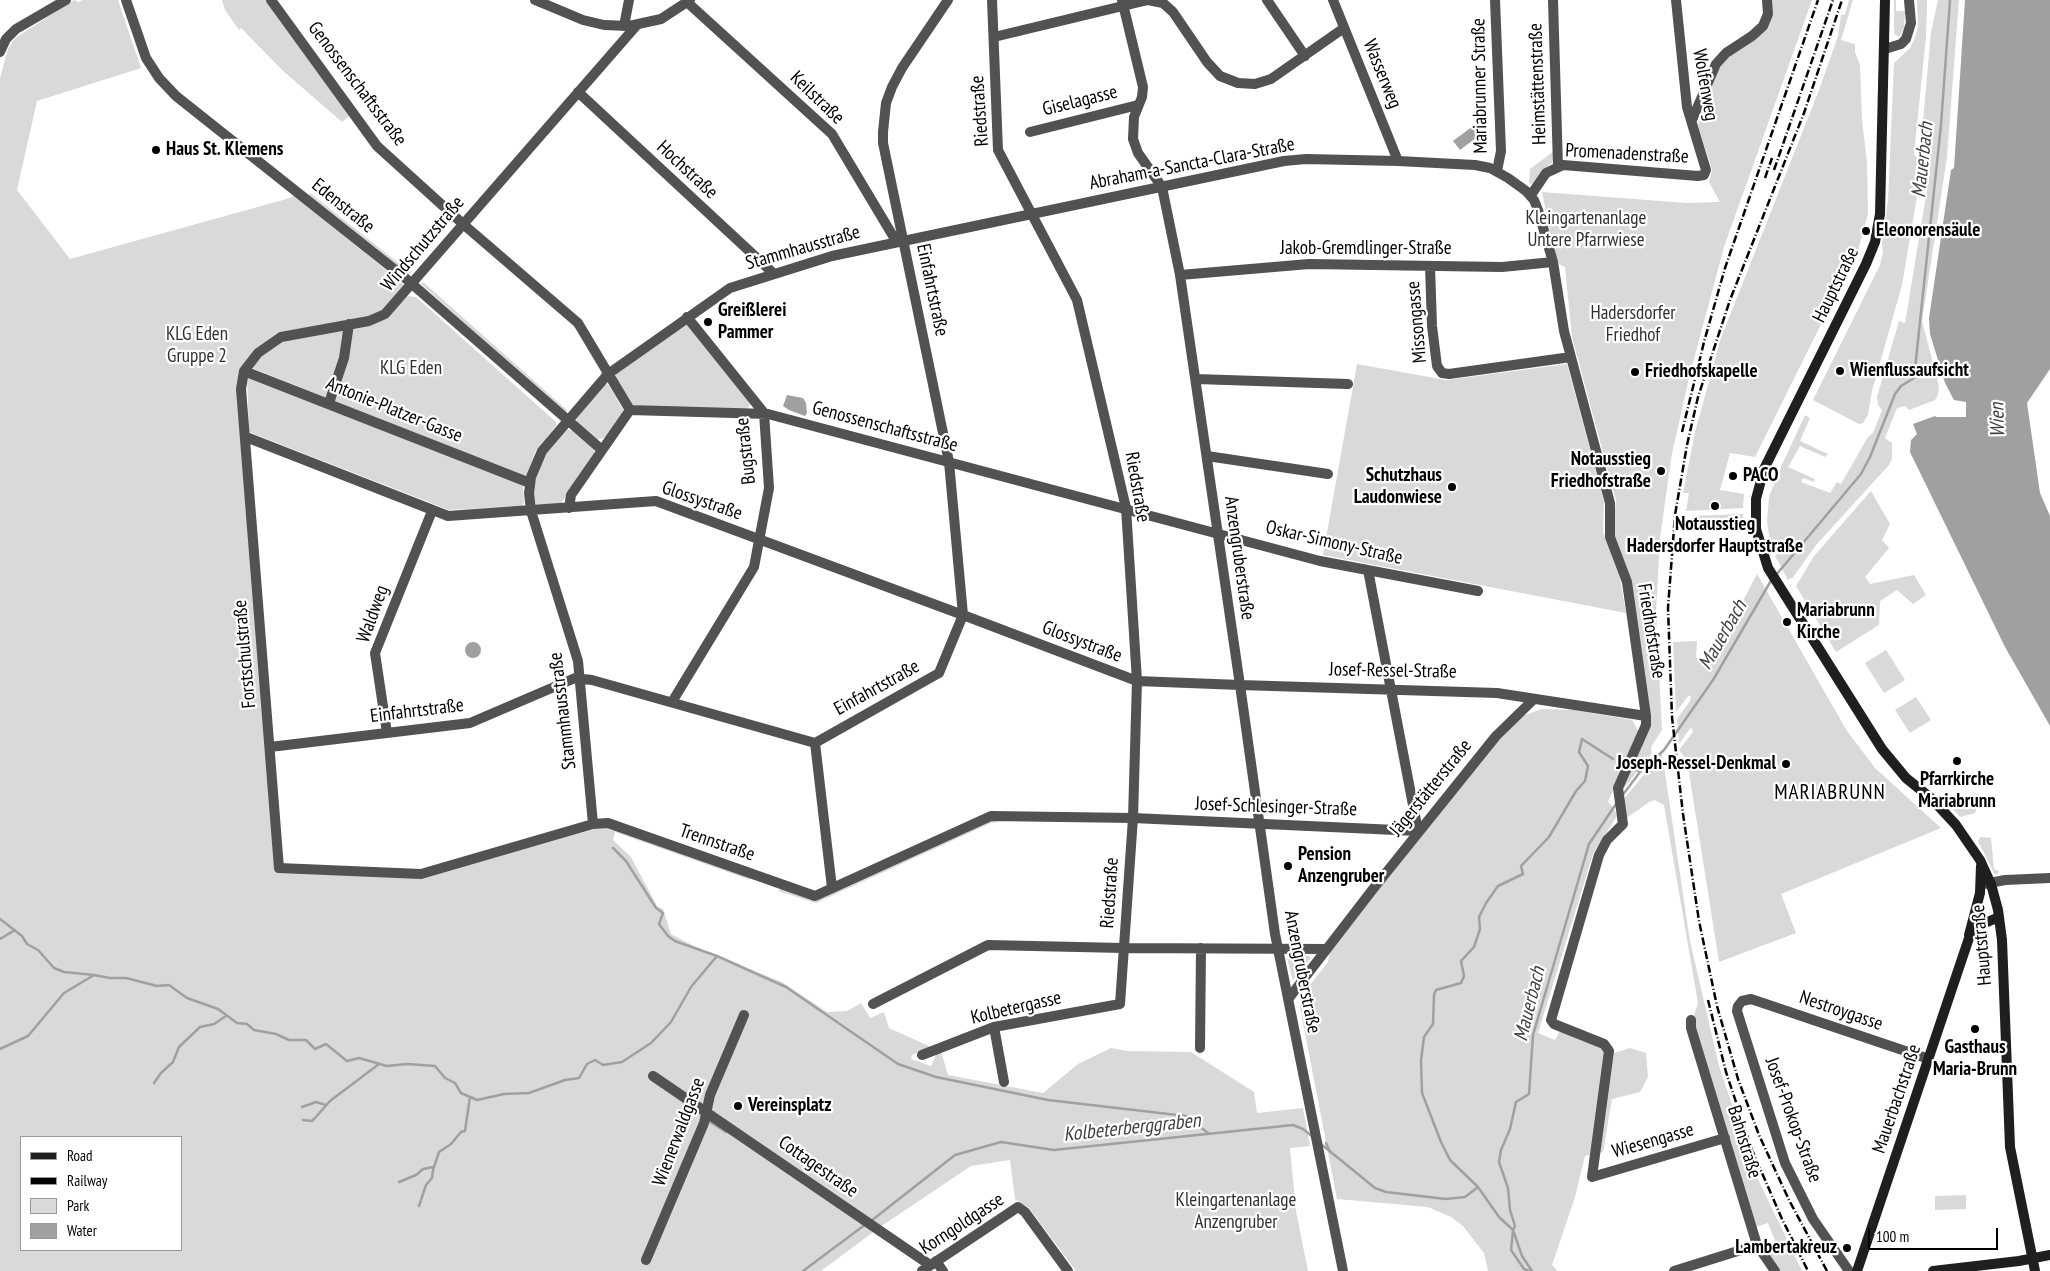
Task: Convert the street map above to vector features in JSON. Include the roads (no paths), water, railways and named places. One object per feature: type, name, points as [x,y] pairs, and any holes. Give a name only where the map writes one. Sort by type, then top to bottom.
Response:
[{"type":"main road","name":"Hauptstraße","points":[[1886,0],[1877,233],[1866,264],[1761,477],[1756,500],[1756,529],[1768,568],[1882,749],[1906,778],[1932,799],[1956,825],[1980,860]]},
{"type":"main road","name":"Mauerbachstraße","points":[[1857,1271],[1986,884],[1980,860]]},
{"type":"main road","name":"Hauptstraße","points":[[1986,884],[1999,918],[2008,1130],[2035,1271]]},
{"type":"main road","points":[[1969,938],[1978,926],[1999,918]]},
{"type":"main road","points":[[1933,1271],[2050,1254]]},
{"type":"street","points":[[0,52],[6,39],[16,29],[66,0]]},
{"type":"street","name":"Edenstraße","points":[[126,0],[143,52],[154,72],[169,90],[192,111],[411,283],[602,450]]},
{"type":"street","name":"Genossenschaftsstraße","points":[[271,0],[377,146],[463,224],[578,323],[630,410],[764,413],[1126,508]]},
{"type":"street","points":[[535,0],[583,20],[604,25],[624,26],[636,26],[661,19],[688,1]]},
{"type":"street","points":[[624,26],[628,0]]},
{"type":"street","name":"Einfahrtstraße","points":[[815,743],[939,673],[963,615],[949,462],[900,240],[884,143],[886,103],[902,68],[948,0]]},
{"type":"street","name":"Riedstraße","points":[[992,0],[996,143],[1077,300],[1126,508],[1136,681],[1133,818],[1120,1004]]},
{"type":"street","points":[[994,37],[1123,3],[1148,0],[1162,4],[1173,12],[1207,62],[1220,76],[1238,83],[1255,84],[1271,79],[1344,28]]},
{"type":"street","points":[[1267,0],[1305,56]]},
{"type":"street","name":"Wasserweg","points":[[1333,0],[1398,161]]},
{"type":"street","name":"Mariabrunner Straße","points":[[1495,0],[1501,150],[1497,171]]},
{"type":"street","name":"Heimstättenstraße","points":[[1553,0],[1558,166]]},
{"type":"street","name":"Wolfenweg","points":[[1676,0],[1687,107],[1706,170],[1704,174]]},
{"type":"street","points":[[1692,120],[1716,64],[1726,53],[1752,36],[1763,26],[1768,14],[1767,0]]},
{"type":"street","points":[[1885,49],[1901,44],[1906,40],[1910,29],[1910,0]]},
{"type":"street","name":"Keilstraße","points":[[688,1],[832,134],[900,240]]},
{"type":"street","name":"Anzengruberstraße","points":[[1123,3],[1143,87],[1142,97],[1133,124],[1135,147],[1162,187],[1180,275],[1278,948],[1342,1271]]},
{"type":"street","name":"Windschutzstraße","points":[[244,371],[258,353],[281,337],[373,320],[382,316],[636,26]]},
{"type":"street","name":"Hochstraße","points":[[578,92],[773,273]]},
{"type":"street","name":"Giselagasse","points":[[1030,132],[1138,105]]},
{"type":"street","name":"Abraham-a-Sancta-Clara-Straße","points":[[1032,214],[1284,161],[1306,159],[1475,165],[1497,171],[1535,189]]},
{"type":"street","name":"Promenadenstraße","points":[[1535,189],[1546,173],[1558,166],[1617,168],[1698,176],[1704,174]]},
{"type":"street","name":"Friedhofstraße","points":[[1535,189],[1538,210],[1553,262],[1564,331],[1610,503],[1610,537],[1627,582],[1646,721]]},
{"type":"street","name":"Stammhausstraße","points":[[593,824],[576,652],[531,511],[530,483],[539,455],[608,374],[730,288],[832,256],[900,240],[1032,214]]},
{"type":"street","name":"Jakob-Gremdlinger-Straße","points":[[1180,275],[1309,264],[1502,267],[1553,262]]},
{"type":"street","name":"Missongasse","points":[[1430,266],[1433,334],[1437,366],[1442,373],[1448,374],[1571,358]]},
{"type":"street","name":"Bugstraße","points":[[672,702],[754,567],[768,488],[764,413],[687,317]]},
{"type":"street","points":[[329,403],[344,358],[349,324]]},
{"type":"street","points":[[244,371],[241,390],[246,437]]},
{"type":"street","name":"Antonie-Platzer-Gasse","points":[[244,371],[530,483]]},
{"type":"street","points":[[1196,379],[1348,384]]},
{"type":"street","points":[[569,508],[571,495],[630,410]]},
{"type":"street","name":"Glossystraße","points":[[246,437],[432,511],[451,516],[656,501],[1136,681]]},
{"type":"street","name":"Forstschulstraße","points":[[246,437],[280,868]]},
{"type":"street","points":[[1207,456],[1328,474]]},
{"type":"street","name":"Oskar-Simony-Straße","points":[[1126,508],[1320,561],[1478,591]]},
{"type":"street","name":"Waldweg","points":[[387,733],[375,653],[432,511]]},
{"type":"street","points":[[1368,570],[1418,831]]},
{"type":"street","points":[[580,678],[815,743],[832,888]]},
{"type":"street","name":"Einfahrtstraße","points":[[270,747],[470,723],[571,679],[580,678]]},
{"type":"street","name":"Josef-Ressel-Straße","points":[[1136,681],[1497,693],[1646,721]]},
{"type":"street","name":"Jägerstätterstraße","points":[[1288,998],[1418,831],[1496,736],[1533,700]]},
{"type":"street","name":"Wiesengasse","points":[[1646,721],[1619,784],[1618,795],[1623,824],[1607,840],[1598,855],[1550,1018],[1554,1024],[1604,1044],[1609,1051],[1592,1177],[1725,1138]]},
{"type":"street","name":"Trennstraße","points":[[280,868],[421,874],[593,824],[608,823],[814,896],[991,816],[1133,818]]},
{"type":"street","name":"Josef-Schlesinger-Straße","points":[[1133,818],[1418,831]]},
{"type":"street","points":[[1986,884],[2005,880],[2050,878]]},
{"type":"street","points":[[873,1004],[988,945],[1326,949]]},
{"type":"street","points":[[1200,1048],[1201,948]]},
{"type":"street","name":"Nestroygasse","points":[[1742,1001],[1751,999],[1929,1059]]},
{"type":"street","name":"Josef-Prokop-Straße","points":[[1742,1001],[1737,1011],[1785,1163],[1813,1219],[1849,1271]]},
{"type":"street","name":"Kolbetergasse","points":[[922,1055],[994,1028],[1120,1004]]},
{"type":"street","name":"Wienerwaldgasse","points":[[646,1260],[704,1123],[710,1095],[744,1015]]},
{"type":"street","name":"Bahnstraße","points":[[1691,1020],[1691,1028],[1757,1245],[1774,1271]]},
{"type":"street","points":[[994,1028],[1004,1082]]},
{"type":"street","name":"Cottagestraße","points":[[654,1076],[929,1266]]},
{"type":"street","name":"Korngoldgasse","points":[[929,1266],[1018,1207],[1021,1208],[1068,1271]]},
{"type":"street","points":[[1674,1271],[1757,1245]]},
{"type":"street","points":[[929,1266],[943,1271]]},
{"type":"water","name":"Wien","points":[[1965,0],[2050,0],[2050,369],[2027,403],[2040,493],[2050,516],[2050,726],[2005,647],[1910,452],[1911,440],[1917,434],[1913,424],[1935,416],[1966,417],[1966,402],[1954,400],[1945,383],[1930,334],[1929,318],[1951,170],[1954,168]]},
{"type":"water","points":[[1473,126],[1480,135],[1460,150],[1453,141]]},
{"type":"water","points":[[787,395],[803,398],[806,403],[807,413],[805,416],[783,406]]},
{"type":"water","points":[[473,642],[479,644],[481,650],[479,656],[473,658],[467,656],[465,650],[467,644]]},
{"type":"waterway","name":"Mauerbach","points":[[1776,575],[1861,474],[1870,457],[1895,394],[1901,386],[1914,378],[1941,125],[1950,0]]},
{"type":"waterway","name":"Mauerbach","points":[[1622,796],[1640,772],[1664,750],[1713,680],[1772,579]]},
{"type":"waterway","points":[[1529,1271],[1524,1269],[1511,1250],[1513,1230],[1499,1217],[1478,1187],[1450,1160],[1441,1142],[1422,1093],[1421,1060],[1424,1037],[1433,1024],[1434,995],[1436,990],[1461,983],[1464,976],[1461,961],[1474,947],[1480,929],[1479,917],[1486,903],[1498,886],[1523,874],[1521,866],[1549,837],[1576,791],[1585,781],[1588,766],[1579,752],[1582,739],[1613,759]]},
{"type":"waterway","points":[[1630,767],[1640,772]]},
{"type":"waterway","name":"Mauerbach","points":[[1532,1271],[1522,1256],[1513,1230],[1515,1226],[1510,1210],[1508,1188],[1499,1162],[1501,1150],[1510,1129],[1516,1102],[1529,1094],[1533,1035],[1589,844],[1616,804]]},
{"type":"waterway","points":[[613,848],[626,861],[656,908],[663,913],[659,924],[668,936],[675,941],[717,956],[786,987],[898,1064],[936,1077],[1048,1100],[1186,1116],[1208,1133]]},
{"type":"waterway","points":[[0,919],[22,936],[27,944],[38,950],[54,968],[64,972],[94,975]]},
{"type":"waterway","points":[[0,939],[15,930]]},
{"type":"waterway","points":[[0,1049],[28,1036],[64,993],[94,975],[126,978],[157,986],[169,985],[187,998],[218,1009],[237,1023],[247,1024],[254,1030],[276,1034],[289,1040],[306,1040],[315,1049],[326,1044],[347,1061],[359,1058],[387,1066],[407,1064],[435,1066],[445,1078],[455,1083],[461,1093],[477,1100],[504,1094],[529,1093],[565,1080],[579,1078],[587,1064],[595,1060],[603,1065],[622,1062],[651,1043],[671,1022],[691,987],[717,956]]},
{"type":"waterway","points":[[154,1083],[161,1073],[173,1062],[179,1047],[200,1027],[214,1024],[226,1016]]},
{"type":"waterway","points":[[303,1120],[312,1121],[330,1101],[379,1064]]},
{"type":"waterway","points":[[419,1206],[426,1185],[432,1178],[439,1152],[451,1144],[461,1132],[465,1131],[470,1097]]},
{"type":"waterway","points":[[302,1107],[316,1102],[326,1105]]},
{"type":"waterway","points":[[710,1122],[726,1132]]},
{"type":"waterway","name":"Kolbeterberggraben","points":[[871,1221],[955,1155],[1001,1142],[1054,1150],[1293,1125],[1303,1129],[1313,1137]]},
{"type":"waterway","name":"Kolbeterberggraben","points":[[1326,1143],[1329,1150]]},
{"type":"waterway","name":"Kolbeterberggraben","points":[[1321,1144],[1375,1188],[1386,1192],[1446,1199],[1465,1197],[1478,1187]]},
{"type":"waterway","points":[[399,1182],[416,1175],[423,1169],[433,1167]]},
{"type":"waterway","name":"Kolbeterberggraben","points":[[803,1271],[866,1224]]},
{"type":"railway","points":[[1682,432],[1704,342],[1725,268],[1818,0]]},
{"type":"railway","points":[[1774,170],[1833,0]]},
{"type":"railway","points":[[1827,1271],[1789,1200],[1759,1135],[1738,1079],[1717,1006],[1699,921],[1683,814],[1672,717],[1668,608],[1675,515],[1687,445],[1698,397],[1730,300],[1804,113],[1842,0]]},
{"type":"railway","points":[[1765,178],[1772,158]]},
{"type":"railway","points":[[1708,1000],[1726,1072],[1752,1150],[1782,1219],[1808,1271]]},
{"type":"place","name":"Haus St. Klemens","points":[[156,150]]},
{"type":"place","name":"Eleonorensäule","points":[[1866,231]]},
{"type":"place","name":"Greißlerei Pammer","points":[[708,322]]},
{"type":"place","name":"Wienflussaufsicht","points":[[1840,371]]},
{"type":"place","name":"Friedhofskapelle","points":[[1635,372]]},
{"type":"place","name":"Notausstieg Friedhofstraße","points":[[1661,471]]},
{"type":"place","name":"PACO","points":[[1733,476]]},
{"type":"place","name":"Schutzhaus Laudonwiese","points":[[1452,487]]},
{"type":"place","name":"Notausstieg Hadersdorfer Hauptstraße","points":[[1715,506]]},
{"type":"place","name":"Mariabrunn Kirche","points":[[1787,622]]},
{"type":"place","name":"Pfarrkirche Mariabrunn","points":[[1957,761]]},
{"type":"place","name":"Joseph-Ressel-Denkmal","points":[[1786,764]]},
{"type":"place","name":"Pension Anzengruber","points":[[1288,866]]},
{"type":"place","name":"Gasthaus Maria-Brunn","points":[[1975,1029]]},
{"type":"place","name":"Vereinsplatz","points":[[738,1106]]},
{"type":"place","name":"Lambertakreuz","points":[[1847,1248]]},
{"type":"district","name":"MARIABRUNN","points":[[1830,793]]},
{"type":"park label","name":"Kleingartenanlage Untere Pfarrwiese","points":[[1586,230]]},
{"type":"park label","name":"Hadersdorfer Friedhof","points":[[1633,325]]},
{"type":"park label","name":"KLG Eden Gruppe 2","points":[[197,346]]},
{"type":"park label","name":"KLG Eden","points":[[411,369]]},
{"type":"park label","name":"Kleingartenanlage Anzengruber","points":[[1236,1212]]}]
